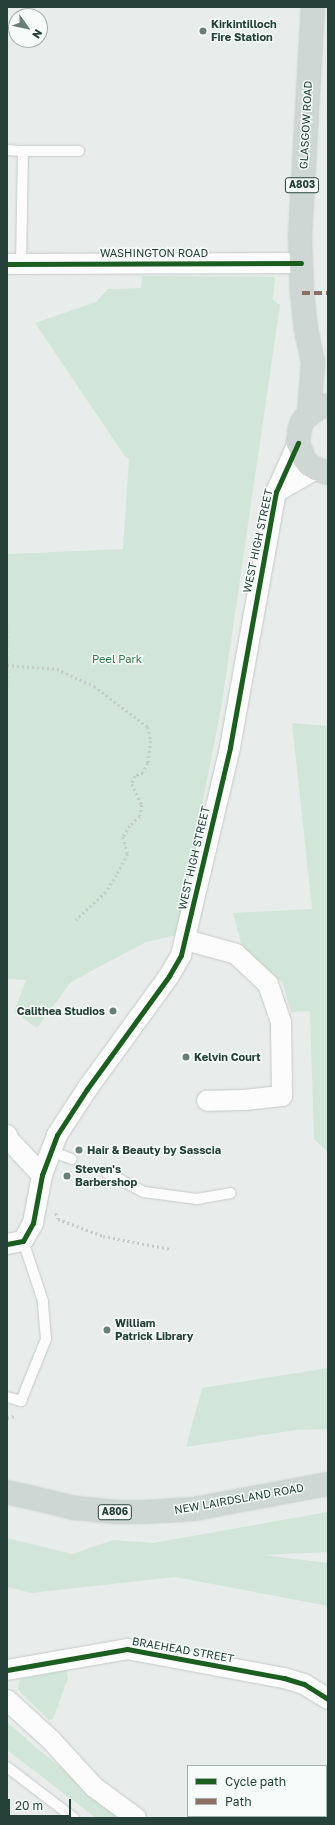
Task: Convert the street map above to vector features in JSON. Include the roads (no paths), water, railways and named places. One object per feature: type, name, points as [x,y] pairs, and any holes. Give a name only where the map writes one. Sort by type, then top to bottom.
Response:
[{"type":"main road","name":"GLASGOW ROAD","points":[[309,414],[313,362],[302,293],[301,202],[313,7]]},
{"type":"main road","name":"GLASGOW ROAD","points":[[313,362],[328,387]]},
{"type":"main road","points":[[322,471],[304,459],[298,443],[300,428],[309,414],[318,408],[328,405]]},
{"type":"main road","name":"NEW LAIRDSLAND ROAD","points":[[7,1492],[75,1508],[117,1512],[144,1512],[194,1509],[328,1484]]},
{"type":"street","name":"WASHINGTON ROAD","points":[[14,264],[301,263]]},
{"type":"street","name":"WEST HIGH STREET","points":[[15,1242],[34,1224],[42,1175],[57,1135],[87,1089],[169,976],[181,954],[186,940],[230,747],[276,492],[298,443]]},
{"type":"street","name":"WEST HIGH STREET","points":[[276,492],[322,471]]},
{"type":"street","points":[[186,940],[236,954],[268,984],[281,1022],[282,1096],[246,1100],[207,1101]]},
{"type":"street","points":[[7,1135],[8,1140],[42,1175]]},
{"type":"street","name":"BRAEHEAD STREET","points":[[7,1670],[127,1649],[284,1678],[304,1684],[328,1699]]},
{"type":"street","points":[[7,1700],[51,1740],[94,1787],[136,1818]]},
{"type":"lane","points":[[7,150],[79,151]]},
{"type":"lane","points":[[14,264],[23,151]]},
{"type":"lane","points":[[50,1151],[72,1159]]},
{"type":"lane","points":[[107,1173],[144,1192],[197,1199],[230,1193]]},
{"type":"lane","name":"WEST HIGH STREET","points":[[7,1397],[21,1401],[46,1339],[43,1301],[15,1242]]},
{"type":"lane","points":[[7,1767],[74,1818]]},
{"type":"place","name":"Kirkintilloch Fire Station","points":[[203,31]]},
{"type":"place","name":"Calithea Studios","points":[[113,1011]]},
{"type":"place","name":"Kelvin Court","points":[[186,1057]]},
{"type":"place","name":"Hair & Beauty by Sasscia","points":[[79,1150]]},
{"type":"place","name":"Steven's Barbershop","points":[[67,1176]]},
{"type":"place","name":"William Patrick Library","points":[[107,1330]]},
{"type":"park label","name":"Peel Park","points":[[117,659]]}]
